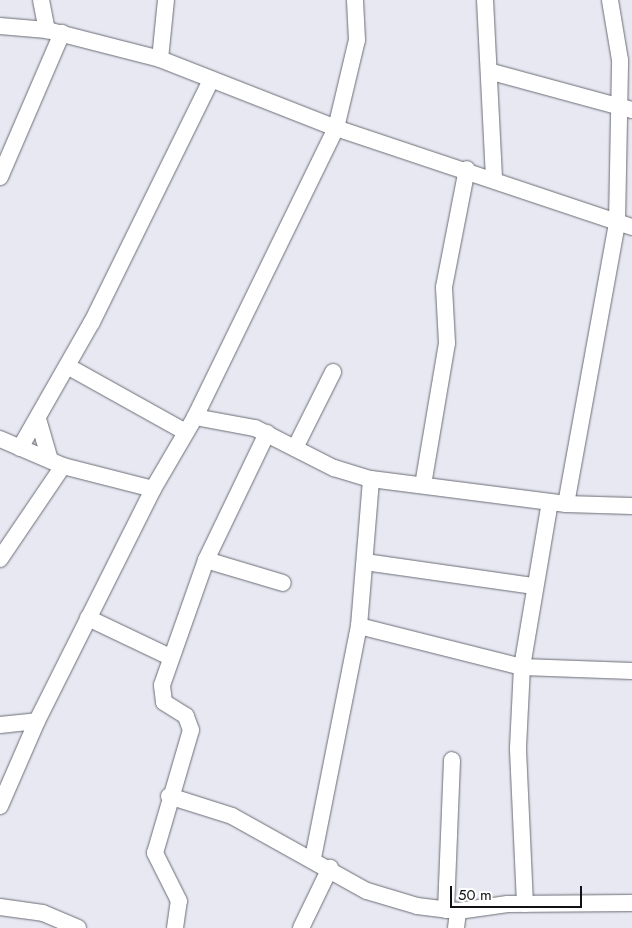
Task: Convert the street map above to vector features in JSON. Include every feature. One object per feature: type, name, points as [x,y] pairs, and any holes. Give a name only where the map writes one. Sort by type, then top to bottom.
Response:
[{"type":"street","points":[[0,177],[54,32],[41,0]]},
{"type":"street","points":[[160,59],[166,0]]},
{"type":"street","points":[[0,806],[37,721],[88,618],[153,489],[195,417],[336,128],[357,40],[355,0]]},
{"type":"street","points":[[485,0],[492,72],[494,177]]},
{"type":"street","points":[[525,904],[518,748],[522,666],[534,586],[558,503],[624,224],[626,109],[610,0]]},
{"type":"street","points":[[0,26],[54,32],[160,59],[336,128],[494,177],[624,224]]},
{"type":"street","points":[[492,72],[626,109]]},
{"type":"street","points":[[20,448],[68,367],[211,80]]},
{"type":"street","points":[[423,485],[447,343],[444,287],[467,170]]},
{"type":"street","points":[[68,367],[186,432]]},
{"type":"street","points":[[295,448],[333,372]]},
{"type":"street","points":[[195,417],[227,420],[267,433],[334,468],[371,479],[558,503],[632,506]]},
{"type":"street","points":[[38,419],[57,463]]},
{"type":"street","points":[[176,928],[180,901],[155,853],[169,796],[191,730],[186,716],[162,698],[170,657],[206,560],[267,433]]},
{"type":"street","points":[[0,439],[57,463],[153,489]]},
{"type":"street","points":[[0,559],[57,463]]},
{"type":"street","points":[[313,858],[359,626],[371,479]]},
{"type":"street","points":[[206,560],[283,583]]},
{"type":"street","points":[[365,562],[534,586]]},
{"type":"street","points":[[88,618],[170,657]]},
{"type":"street","points":[[359,626],[522,666],[632,671]]},
{"type":"street","points":[[0,725],[37,721]]},
{"type":"street","points":[[452,760],[452,911],[456,928]]},
{"type":"street","points":[[169,796],[232,816],[313,858],[367,891],[452,911],[525,904],[632,904]]},
{"type":"street","points":[[301,928],[330,868]]},
{"type":"street","points":[[0,907],[43,913],[78,928]]}]
